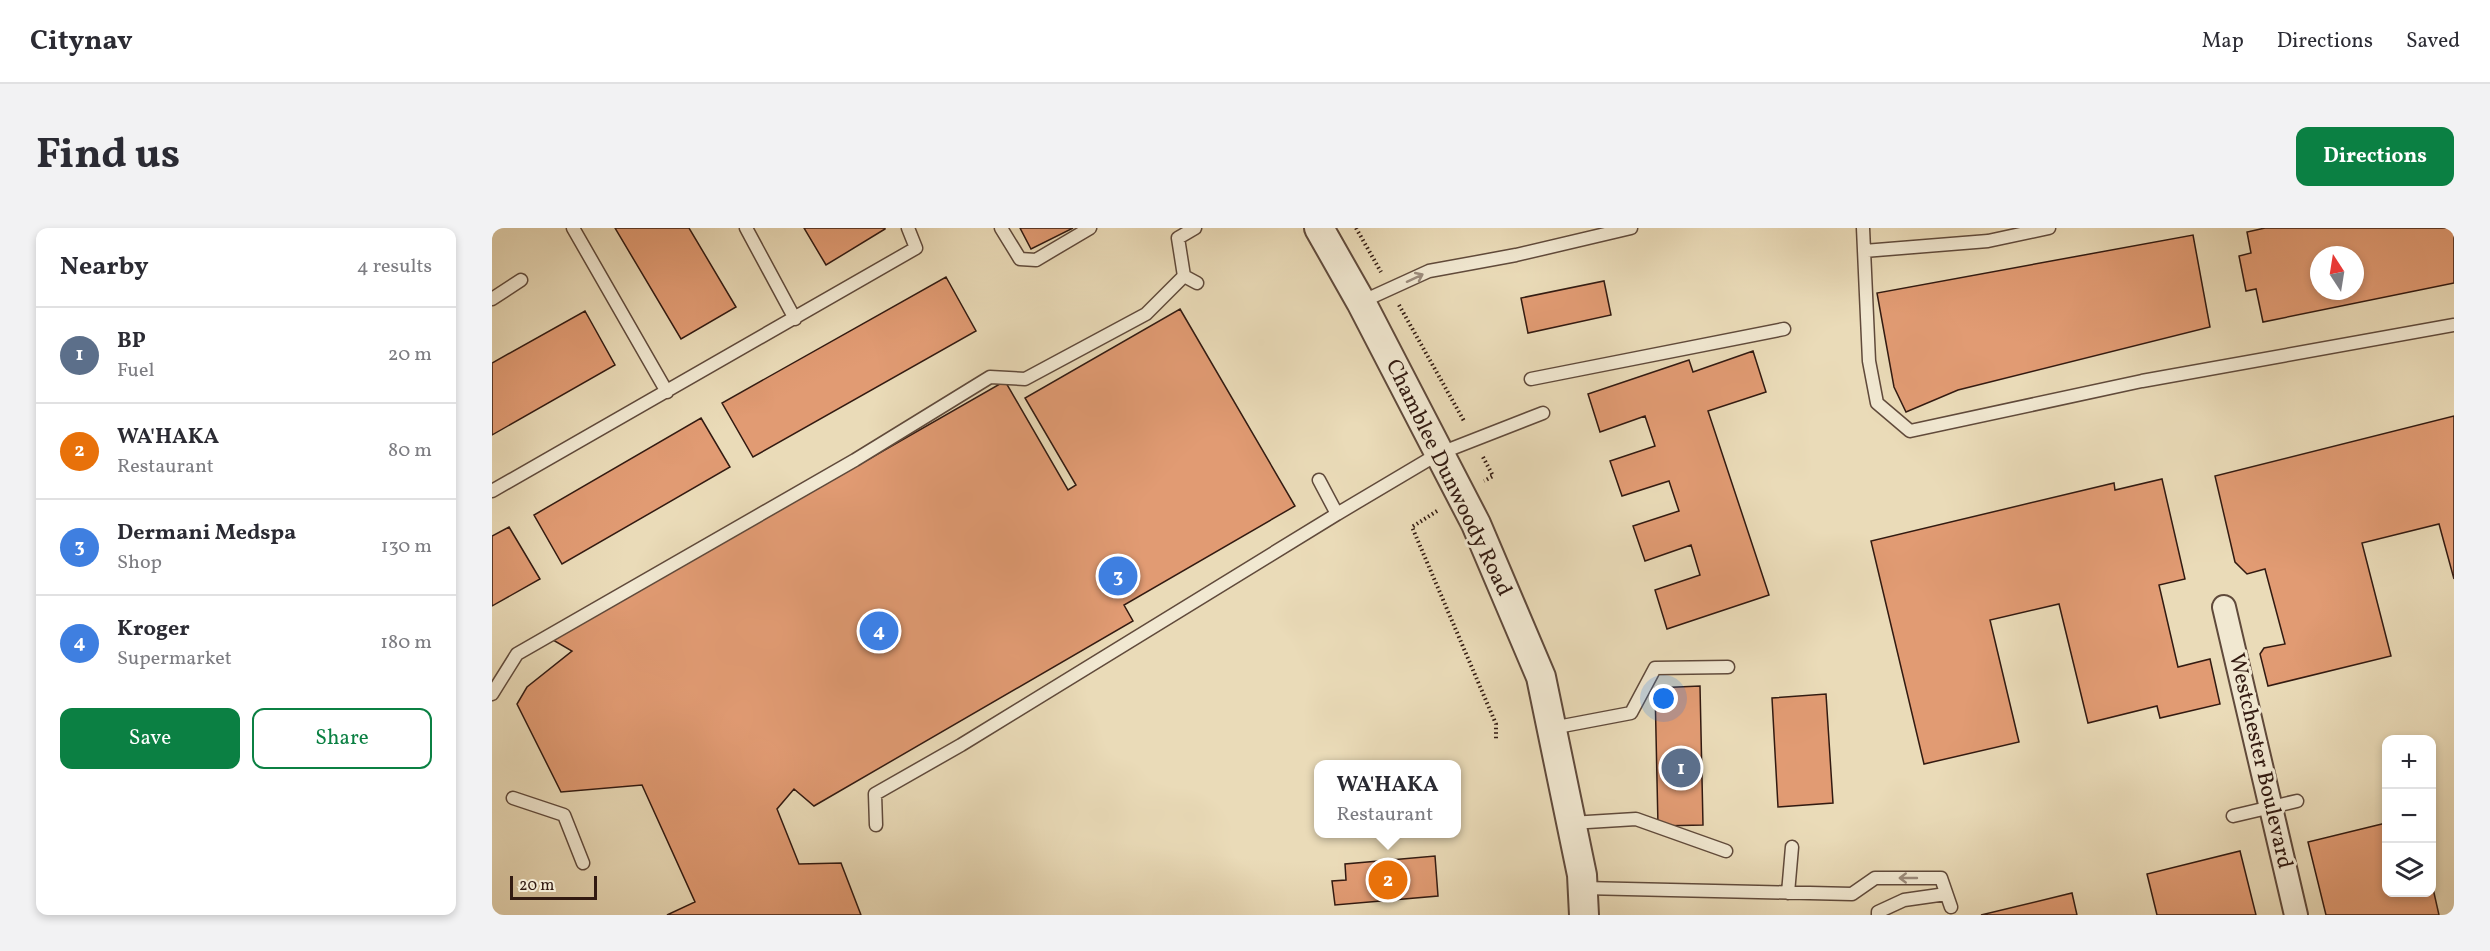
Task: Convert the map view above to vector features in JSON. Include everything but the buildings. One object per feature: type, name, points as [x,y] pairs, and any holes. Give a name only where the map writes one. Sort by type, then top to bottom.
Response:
[{"type":"street","name":"Chamblee Dunwoody Road","points":[[1319,228],[1361,302],[1476,524],[1541,677],[1571,823],[1583,902]]},
{"type":"street","name":"Westchester Boulevard","points":[[2224,607],[2296,915]]},
{"type":"lane","points":[[573,228],[667,392]]},
{"type":"lane","points":[[746,228],[795,318]]},
{"type":"lane","points":[[492,491],[916,248],[908,228]]},
{"type":"lane","points":[[1001,228],[1020,259],[1036,260],[1090,228]]},
{"type":"lane","points":[[1185,276],[1179,238],[1196,228]]},
{"type":"lane","points":[[1361,302],[1429,271],[1516,255],[1631,228]]},
{"type":"lane","points":[[1863,228],[1869,361],[1877,403],[1910,431],[2142,381],[2454,325]]},
{"type":"lane","points":[[1864,251],[1988,241],[2049,228]]},
{"type":"lane","points":[[1185,276],[1197,283]]},
{"type":"lane","points":[[492,694],[517,654],[855,460],[990,376],[1025,379],[1146,314],[1185,276]]},
{"type":"lane","points":[[492,299],[520,280]]},
{"type":"lane","points":[[1531,379],[1784,329]]},
{"type":"lane","points":[[876,825],[875,794],[961,745],[1438,454],[1543,413]]},
{"type":"lane","points":[[1319,480],[1337,514]]},
{"type":"lane","points":[[1552,728],[1630,713],[1654,668],[1728,667]]},
{"type":"lane","points":[[513,798],[564,815],[583,863]]},
{"type":"lane","points":[[2233,816],[2297,801]]},
{"type":"lane","points":[[1571,823],[1636,819],[1726,852]]},
{"type":"lane","points":[[1788,892],[1792,847]]},
{"type":"lane","points":[[1583,902],[1788,892],[1852,894],[1875,878],[1941,878],[1951,908]]},
{"type":"lane","points":[[1878,915],[1878,912],[1904,900],[1946,894]]},
{"type":"path","points":[[1356,228],[1461,416]]},
{"type":"path","points":[[1431,515],[1413,527],[1496,724],[1496,741]]},
{"type":"place","name":"Dermani Medspa","points":[[1118,576]]},
{"type":"place","name":"Kroger","points":[[879,631]]},
{"type":"place","name":"BP","points":[[1681,768]]},
{"type":"place","name":"WA'HAKA","points":[[1388,880]]}]
